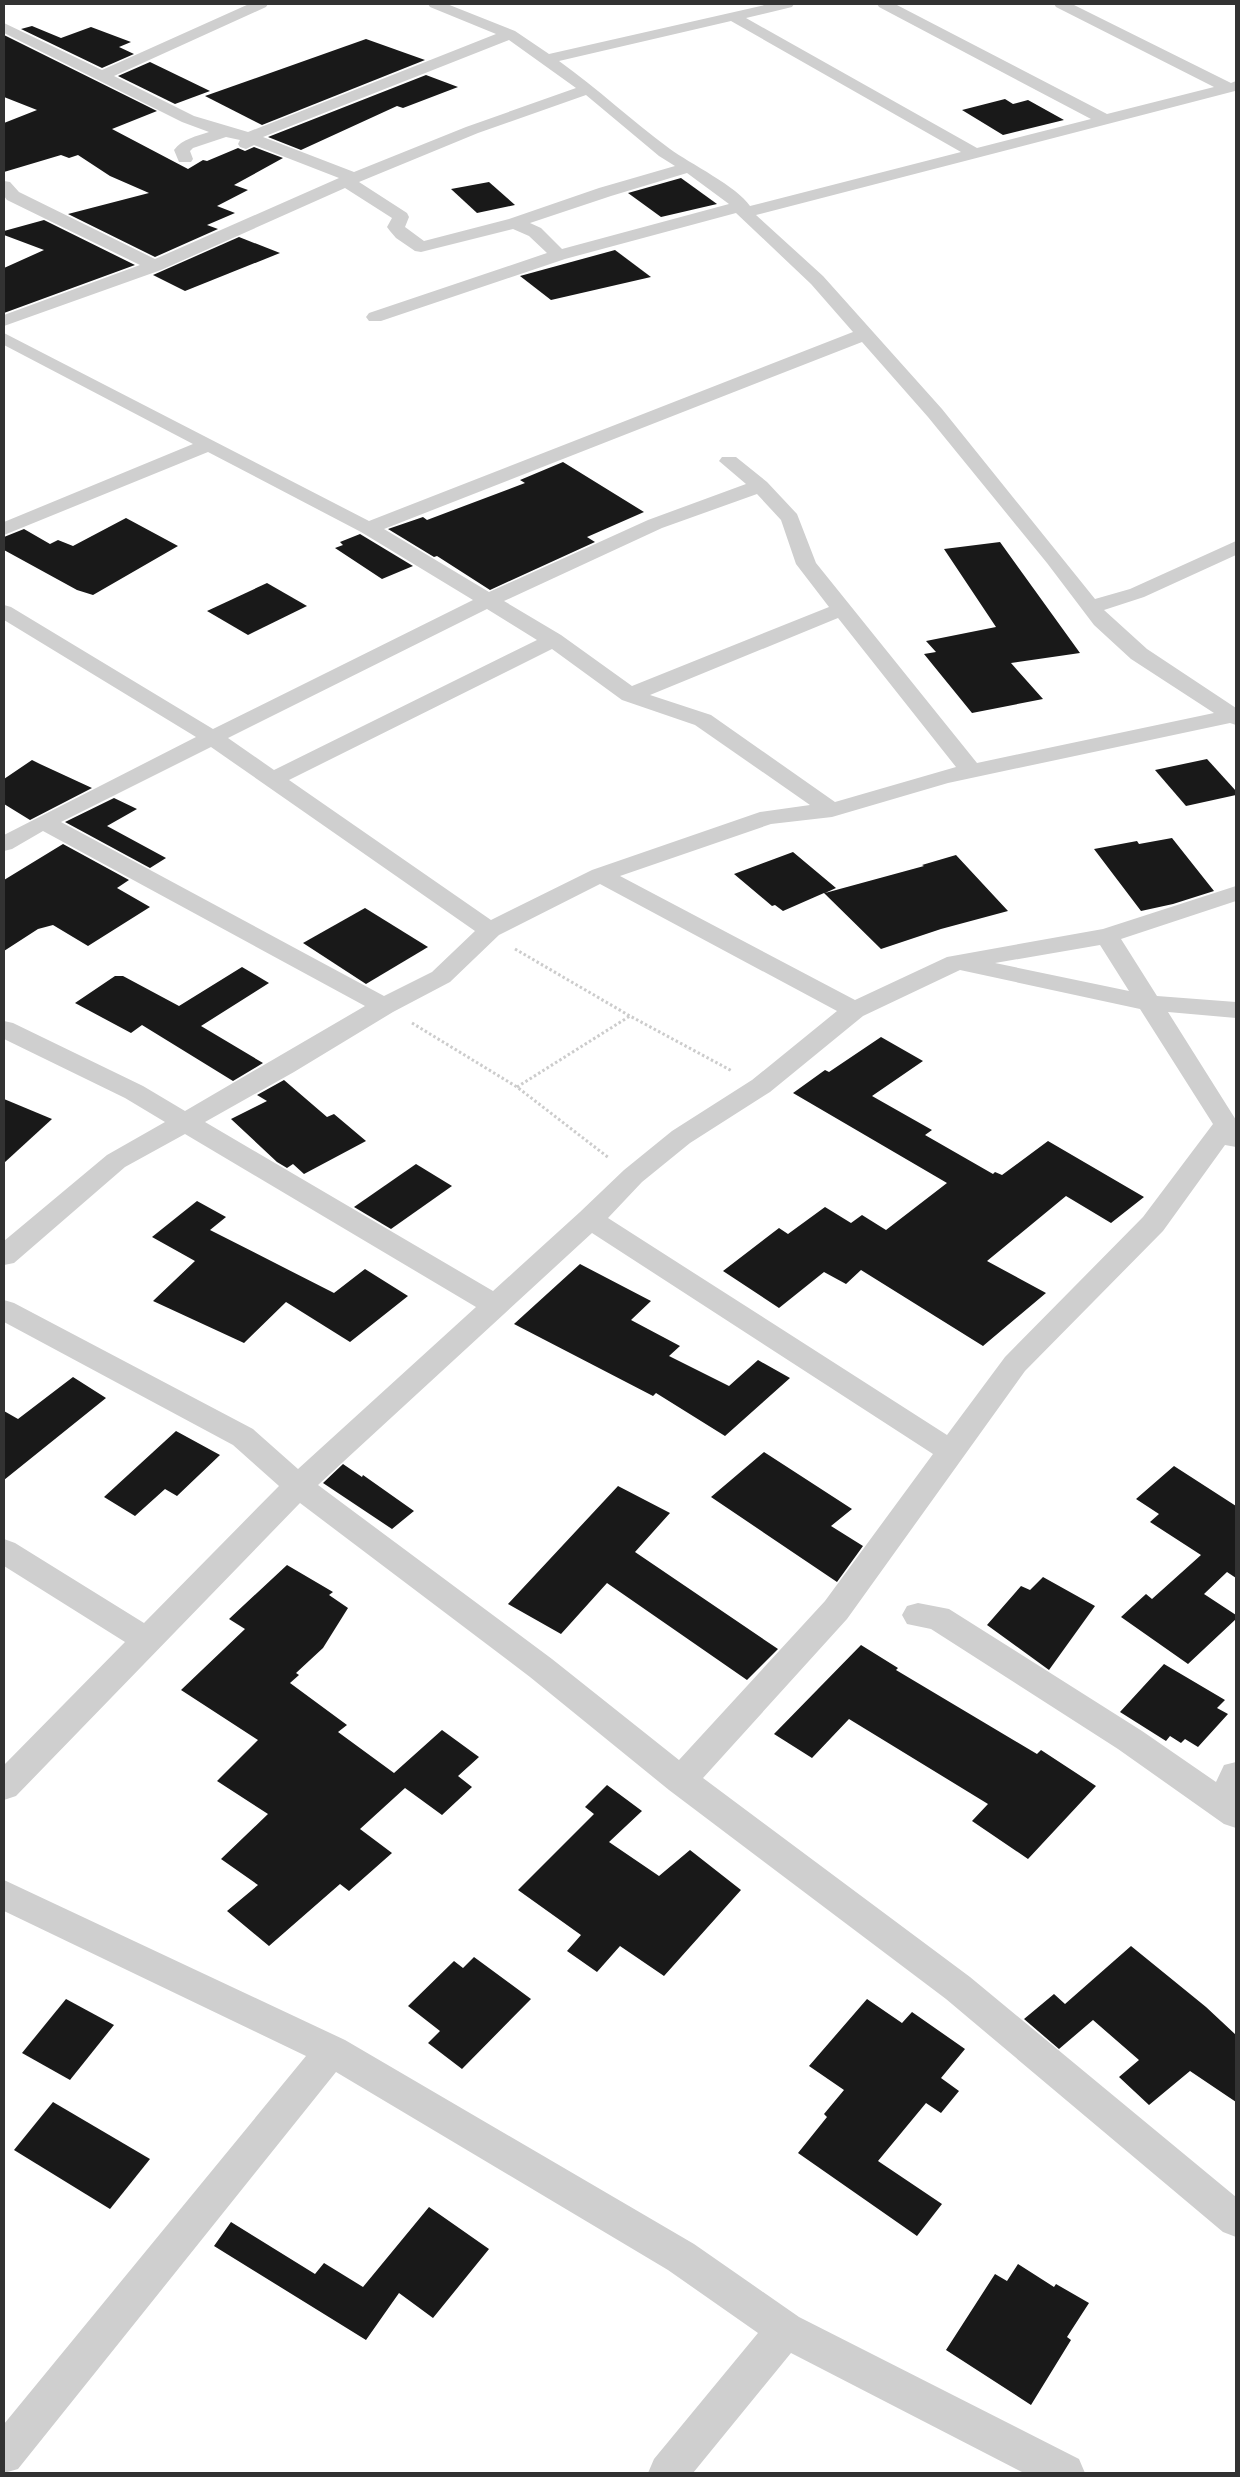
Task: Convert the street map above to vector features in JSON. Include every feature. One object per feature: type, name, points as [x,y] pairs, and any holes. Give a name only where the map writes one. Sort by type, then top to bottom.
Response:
[{"type":"street","points":[[103,75],[260,4]]},
{"type":"street","points":[[436,4],[510,34],[547,59],[588,89],[665,153],[689,167],[758,223],[817,280],[935,413],[1054,559],[1100,621],[1140,654],[1235,717]]},
{"type":"street","points":[[547,59],[786,4]]},
{"type":"street","points":[[884,4],[1106,120]]},
{"type":"street","points":[[1061,4],[1233,87]]},
{"type":"street","points":[[732,16],[976,154]]},
{"type":"street","points":[[4,27],[188,119],[225,132],[249,137],[350,180],[401,218],[396,227],[402,234],[421,247],[515,223],[605,192],[689,167]]},
{"type":"street","points":[[249,137],[510,34]]},
{"type":"street","points":[[375,317],[559,255],[976,154],[1233,87]]},
{"type":"street","points":[[4,320],[155,266],[350,180],[472,130],[588,89]]},
{"type":"street","points":[[185,160],[182,150],[187,145],[225,132]]},
{"type":"street","points":[[249,137],[246,148],[247,152],[256,159]]},
{"type":"street","points":[[7,194],[155,266]]},
{"type":"street","points":[[515,223],[535,232],[559,255]]},
{"type":"street","points":[[368,528],[865,334]]},
{"type":"street","points":[[4,338],[368,528],[553,640],[630,695],[703,720],[832,810]]},
{"type":"street","points":[[4,530],[209,445]]},
{"type":"street","points":[[729,461],[760,486],[790,518],[806,564],[971,771]]},
{"type":"street","points":[[4,844],[43,822],[488,600],[655,524],[760,486]]},
{"type":"street","points":[[1090,608],[1136,593],[1236,547]]},
{"type":"street","points":[[1215,558],[1236,566]]},
{"type":"street","points":[[630,695],[842,610]]},
{"type":"street","points":[[4,611],[213,738],[490,930]]},
{"type":"street","points":[[274,779],[553,640]]},
{"type":"street","points":[[4,1256],[116,1161],[184,1121],[285,1066],[384,1006],[441,977],[490,930],[600,876],[768,817],[832,810],[971,771],[1235,717]]},
{"type":"street","points":[[43,822],[384,1006]]},
{"type":"street","points":[[600,876],[854,1010]]},
{"type":"street","points":[[4,1786],[298,1486],[590,1219],[633,1176],[681,1137],[761,1086],[854,1010],[956,962],[1107,936],[1236,893]]},
{"type":"street","points":[[681,1780],[836,1610],[950,1451],[1016,1364],[1153,1224],[1231,1133],[1107,936]]},
{"type":"street","points":[[956,962],[1149,1003],[1236,1010]]},
{"type":"street","points":[[1170,1038],[1197,1007]]},
{"type":"street","points":[[4,1029],[134,1092],[495,1305]]},
{"type":"street","points":[[590,1219],[950,1451]]},
{"type":"street","points":[[4,1310],[243,1437],[298,1486],[541,1668],[681,1780],[958,1988],[1236,2220]]},
{"type":"street","points":[[4,1551],[147,1640]]},
{"type":"street","points":[[918,1615],[938,1618],[1130,1740],[1232,1798]]},
{"type":"street","points":[[4,1895],[332,2052],[681,2257],[785,2330],[1065,2473]]},
{"type":"street","points":[[4,2454],[332,2052]]},
{"type":"street","points":[[668,2473],[785,2330]]},
{"type":"path","points":[[490,930],[522,954],[630,1016],[761,1086]]},
{"type":"path","points":[[384,1006],[517,1087],[633,1176]]},
{"type":"path","points":[[517,1087],[630,1016]]},
{"type":"building","points":[[32,26],[61,38],[91,27],[131,42],[119,47],[134,54],[102,68],[21,29]]},
{"type":"building","points":[[4,35],[157,111],[112,129],[188,169],[203,160],[207,161],[238,148],[245,151],[254,147],[283,158],[234,185],[248,190],[217,206],[235,213],[207,225],[218,229],[155,257],[68,214],[149,193],[110,176],[78,155],[69,158],[61,155],[4,172],[4,123],[37,110],[4,97]]},
{"type":"building","points":[[366,39],[425,60],[262,125],[205,96]]},
{"type":"building","points":[[150,62],[210,91],[175,104],[118,76]]},
{"type":"building","points":[[426,75],[458,87],[403,108],[397,106],[301,150],[268,137]]},
{"type":"building","points":[[1005,99],[1013,104],[1028,100],[1064,120],[1003,135],[962,110]]},
{"type":"building","points":[[681,178],[717,204],[661,217],[628,193]]},
{"type":"building","points":[[489,182],[515,205],[477,213],[451,189]]},
{"type":"building","points":[[44,220],[135,265],[4,313],[4,268],[44,250],[4,235],[4,231]]},
{"type":"building","points":[[239,237],[280,253],[185,291],[153,275]]},
{"type":"building","points":[[615,250],[651,277],[551,300],[520,276]]},
{"type":"building","points":[[563,462],[644,512],[587,537],[595,542],[490,590],[437,556],[434,557],[388,529],[423,517],[427,520],[525,483],[520,480]]},
{"type":"building","points":[[126,518],[178,546],[93,595],[77,590],[4,550],[4,537],[24,529],[50,544],[58,540],[73,546]]},
{"type":"building","points":[[360,534],[413,566],[382,579],[335,548],[343,545],[340,542]]},
{"type":"building","points":[[1000,542],[1080,653],[1011,663],[1043,699],[972,713],[924,654],[936,652],[926,641],[996,627],[944,549]]},
{"type":"building","points":[[267,583],[307,606],[248,635],[207,611]]},
{"type":"building","points":[[1207,759],[1236,791],[1236,795],[1186,806],[1155,770]]},
{"type":"building","points":[[32,760],[92,788],[30,820],[4,804],[4,779]]},
{"type":"building","points":[[114,798],[137,809],[107,826],[166,858],[150,868],[65,822]]},
{"type":"building","points":[[1172,838],[1214,891],[1173,904],[1141,911],[1094,849],[1137,841],[1139,844]]},
{"type":"building","points":[[63,844],[129,880],[117,888],[150,907],[88,946],[53,925],[38,929],[4,951],[4,880]]},
{"type":"building","points":[[793,852],[836,888],[825,893],[924,866],[922,865],[956,855],[1008,911],[941,929],[881,949],[824,893],[783,911],[775,905],[772,906],[734,874]]},
{"type":"building","points":[[365,908],[428,947],[366,984],[303,943]]},
{"type":"building","points":[[242,967],[269,983],[201,1026],[263,1063],[233,1081],[142,1025],[131,1033],[75,1003],[115,976],[123,976],[179,1006]]},
{"type":"building","points":[[881,1037],[923,1061],[872,1096],[932,1130],[925,1135],[993,1174],[995,1172],[1002,1175],[1048,1141],[1144,1197],[1111,1223],[1066,1196],[987,1261],[1046,1293],[983,1346],[861,1270],[846,1284],[824,1272],[779,1308],[723,1271],[779,1228],[788,1234],[825,1207],[851,1223],[862,1215],[886,1230],[947,1183],[793,1093],[825,1070],[829,1072]]},
{"type":"building","points":[[284,1080],[327,1117],[334,1114],[366,1141],[304,1174],[293,1164],[287,1168],[277,1162],[231,1119],[267,1101],[257,1095]]},
{"type":"building","points":[[4,1099],[52,1119],[4,1163]]},
{"type":"building","points":[[416,1164],[452,1186],[391,1229],[354,1207]]},
{"type":"building","points":[[197,1201],[226,1217],[210,1230],[334,1293],[365,1269],[408,1296],[350,1342],[286,1302],[244,1343],[153,1301],[195,1261],[152,1237]]},
{"type":"building","points":[[580,1264],[651,1301],[631,1320],[680,1346],[669,1356],[729,1386],[758,1360],[790,1378],[725,1436],[656,1393],[653,1396],[514,1324]]},
{"type":"building","points":[[73,1377],[106,1398],[4,1480],[4,1411],[18,1419]]},
{"type":"building","points":[[176,1431],[220,1455],[177,1496],[165,1489],[135,1516],[104,1497]]},
{"type":"building","points":[[764,1452],[852,1509],[831,1526],[863,1546],[837,1582],[711,1497]]},
{"type":"building","points":[[343,1464],[362,1477],[363,1475],[414,1511],[392,1529],[323,1483]]},
{"type":"building","points":[[1174,1466],[1236,1506],[1236,1578],[1227,1572],[1204,1594],[1236,1615],[1236,1619],[1188,1664],[1121,1617],[1146,1594],[1152,1599],[1201,1555],[1150,1522],[1159,1514],[1136,1499]]},
{"type":"building","points":[[618,1486],[670,1513],[635,1552],[778,1649],[747,1680],[607,1583],[561,1634],[508,1604]]},
{"type":"building","points":[[287,1565],[333,1592],[329,1595],[348,1608],[323,1648],[296,1673],[299,1675],[290,1683],[347,1725],[338,1732],[394,1773],[442,1730],[479,1757],[458,1776],[472,1787],[442,1815],[405,1788],[360,1829],[392,1853],[349,1891],[340,1884],[269,1946],[227,1911],[258,1885],[221,1859],[268,1814],[217,1781],[258,1740],[181,1690],[245,1629],[229,1619]]},
{"type":"building","points":[[1043,1577],[1095,1606],[1049,1670],[987,1625],[1021,1586],[1030,1590]]},
{"type":"building","points":[[861,1645],[898,1668],[896,1670],[1037,1754],[1041,1750],[1096,1786],[1028,1859],[972,1821],[988,1804],[849,1719],[812,1758],[774,1734]]},
{"type":"building","points":[[1164,1664],[1225,1700],[1217,1708],[1228,1714],[1198,1747],[1185,1739],[1181,1743],[1170,1736],[1166,1741],[1120,1712]]},
{"type":"building","points":[[607,1785],[642,1811],[609,1842],[659,1876],[690,1850],[741,1890],[664,1976],[620,1946],[597,1972],[567,1951],[581,1935],[518,1890],[594,1814],[585,1807]]},
{"type":"building","points":[[1131,1946],[1206,2007],[1236,2035],[1236,2102],[1190,2071],[1149,2105],[1119,2077],[1139,2060],[1093,2020],[1059,2049],[1024,2019],[1054,1994],[1065,2004]]},
{"type":"building","points":[[474,1957],[531,1999],[462,2069],[428,2043],[440,2031],[408,2006],[454,1961],[463,1968]]},
{"type":"building","points":[[66,1999],[114,2025],[70,2080],[22,2053]]},
{"type":"building","points":[[867,1999],[902,2023],[912,2012],[965,2049],[941,2078],[959,2091],[941,2113],[926,2103],[878,2161],[942,2204],[917,2236],[798,2153],[827,2117],[824,2114],[844,2090],[809,2066]]},
{"type":"building","points":[[53,2102],[150,2159],[110,2209],[14,2150]]},
{"type":"building","points":[[429,2207],[489,2249],[433,2318],[399,2293],[366,2340],[214,2246],[231,2222],[315,2274],[324,2263],[363,2287]]},
{"type":"building","points":[[1018,2264],[1054,2287],[1056,2284],[1089,2303],[1067,2337],[1071,2340],[1031,2405],[946,2350],[995,2274],[1007,2281]]}]
